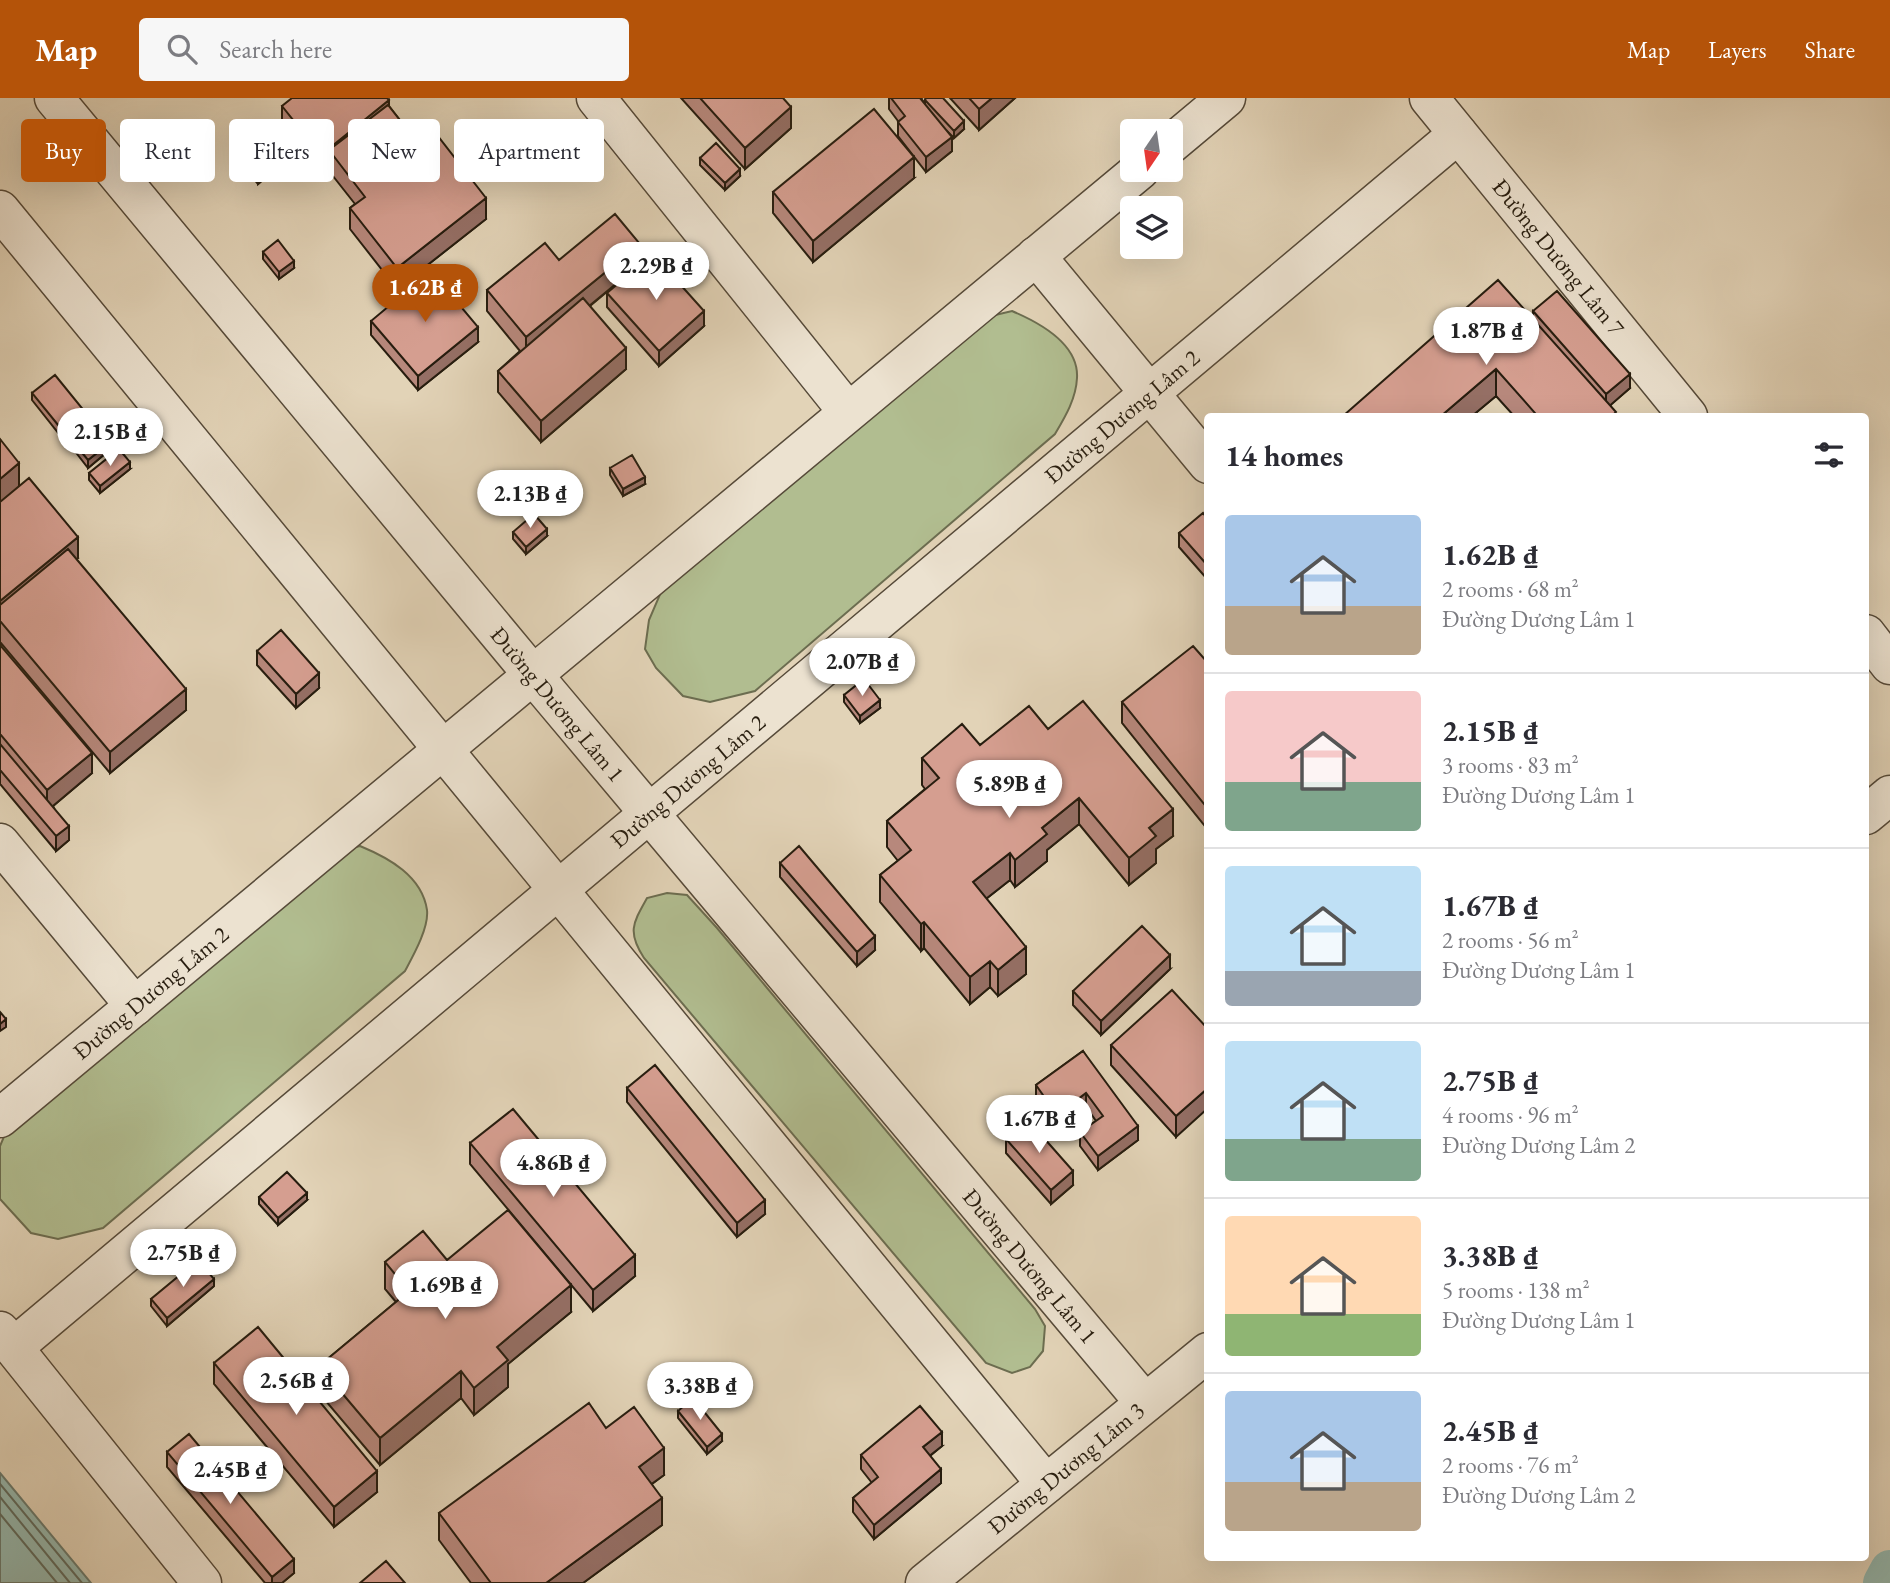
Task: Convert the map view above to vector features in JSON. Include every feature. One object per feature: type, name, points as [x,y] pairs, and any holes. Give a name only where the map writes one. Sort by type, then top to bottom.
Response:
[{"type":"street","name":"Đường Dương Lâm 1","points":[[54,98],[533,675],[1145,1403]]},
{"type":"street","points":[[596,98],[848,412]]},
{"type":"street","points":[[1183,134],[1226,98]]},
{"type":"street","name":"Đường Dương Lâm 7","points":[[1429,98],[1686,413]]},
{"type":"street","name":"Đường Dương Lâm 2","points":[[7,1339],[558,890],[1458,134]]},
{"type":"street","name":"Đường Dương Lâm 2","points":[[0,1118],[1125,182]]},
{"type":"street","points":[[0,209],[1046,1484]]},
{"type":"street","points":[[1036,256],[1204,459]]},
{"type":"street","points":[[1869,638],[1890,664]]},
{"type":"street","points":[[1869,812],[1890,795]]},
{"type":"street","points":[[0,844],[135,1006]]},
{"type":"street","points":[[7,1339],[202,1583]]},
{"type":"street","name":"Đường Dương Lâm 3","points":[[925,1583],[1204,1355]]},
{"type":"green space","points":[[1012,311],[1055,336],[1071,355],[1076,366],[1075,393],[1055,434],[755,691],[710,702],[683,696],[656,668],[645,649],[649,620],[664,585],[987,317]]},
{"type":"green space","points":[[360,846],[382,856],[402,870],[411,878],[424,898],[427,910],[426,925],[405,971],[103,1228],[58,1239],[31,1233],[0,1199],[0,1146],[11,1120],[335,852]]},
{"type":"green space","points":[[667,893],[687,895],[717,928],[1035,1309],[1045,1326],[1043,1351],[1030,1367],[1012,1373],[986,1363],[644,958],[635,941],[635,921],[647,898]]},
{"type":"water","points":[[0,1473],[91,1583],[0,1583]]},
{"type":"building","points":[[292,98],[389,100],[365,119],[348,119],[348,133],[334,144],[334,119],[292,119],[282,106]]},
{"type":"building","points":[[700,98],[783,98],[791,107],[745,148]]},
{"type":"building","points":[[891,98],[920,98],[952,137],[926,157],[898,122],[905,116]]},
{"type":"building","points":[[926,98],[943,98],[964,121],[954,131]]},
{"type":"building","points":[[969,98],[992,98],[979,109]]},
{"type":"building","points":[[388,105],[399,119],[370,119]]},
{"type":"building","points":[[874,109],[914,157],[813,241],[773,192]]},
{"type":"building","points":[[348,136],[348,175],[334,157],[334,146]]},
{"type":"building","points":[[440,139],[454,157],[454,182],[474,182],[486,198],[397,268],[350,208],[365,197],[354,182],[440,182]]},
{"type":"building","points":[[716,143],[740,169],[725,183],[700,158]]},
{"type":"building","points":[[615,214],[640,244],[526,337],[487,290],[545,243],[559,260]]},
{"type":"building","points":[[278,240],[294,261],[279,272],[263,252]]},
{"type":"building","points":[[653,254],[704,311],[659,351],[607,293]]},
{"type":"building","points":[[431,271],[478,327],[418,376],[371,321]]},
{"type":"building","points":[[1498,280],[1616,412],[1535,413],[1496,369],[1445,413],[1346,413]]},
{"type":"building","points":[[1557,291],[1630,374],[1606,394],[1533,311]]},
{"type":"building","points":[[583,298],[626,348],[541,421],[498,371]]},
{"type":"building","points":[[55,375],[90,418],[67,436],[32,393]]},
{"type":"building","points":[[98,423],[112,441],[88,460],[74,443]]},
{"type":"building","points":[[0,439],[19,463],[0,479]]},
{"type":"building","points":[[119,449],[130,462],[100,486],[89,473]]},
{"type":"building","points":[[632,455],[645,477],[623,489],[610,468]]},
{"type":"building","points":[[29,478],[78,537],[0,601],[0,502]]},
{"type":"building","points":[[1203,513],[1204,561],[1179,533]]},
{"type":"building","points":[[534,514],[547,529],[526,547],[513,532]]},
{"type":"building","points":[[68,549],[186,689],[110,752],[0,621],[0,605]]},
{"type":"building","points":[[281,630],[319,673],[296,694],[257,651]]},
{"type":"building","points":[[0,645],[92,753],[47,790],[0,734]]},
{"type":"building","points":[[1193,646],[1204,658],[1204,804],[1122,702]]},
{"type":"building","points":[[864,679],[880,700],[860,716],[844,695]]},
{"type":"building","points":[[1083,701],[1173,809],[1149,828],[1156,836],[1129,858],[1079,798],[1042,828],[1047,834],[1015,860],[1010,853],[973,882],[1026,947],[998,970],[990,961],[970,977],[880,875],[911,850],[887,821],[939,778],[922,758],[962,724],[980,745],[1029,706],[1048,729]]},
{"type":"building","points":[[0,744],[69,826],[56,836],[0,770]]},
{"type":"building","points":[[799,846],[875,936],[857,952],[780,863]]},
{"type":"building","points":[[1142,926],[1170,955],[1101,1021],[1073,991]]},
{"type":"building","points":[[1172,990],[1204,1025],[1204,1092],[1176,1116],[1111,1045]]},
{"type":"building","points":[[0,1012],[6,1019],[0,1024]]},
{"type":"building","points":[[1083,1051],[1138,1126],[1098,1156],[1080,1132],[1103,1116],[1086,1093],[1057,1115],[1036,1085]]},
{"type":"building","points":[[655,1065],[765,1200],[737,1223],[627,1088]]},
{"type":"building","points":[[513,1109],[635,1255],[593,1290],[470,1143]]},
{"type":"building","points":[[1028,1120],[1073,1171],[1051,1190],[1006,1139]]},
{"type":"building","points":[[287,1172],[307,1193],[278,1218],[259,1197]]},
{"type":"building","points":[[508,1210],[571,1285],[497,1347],[508,1360],[474,1388],[461,1371],[380,1438],[319,1366],[409,1291],[385,1262],[423,1231],[447,1260]]},
{"type":"building","points":[[198,1260],[214,1279],[167,1318],[151,1299]]},
{"type":"building","points":[[258,1327],[377,1471],[334,1507],[214,1363]]},
{"type":"building","points":[[693,1398],[722,1434],[707,1447],[678,1411]]},
{"type":"building","points":[[589,1403],[606,1428],[634,1407],[664,1448],[639,1467],[662,1498],[546,1583],[491,1583],[439,1513]]},
{"type":"building","points":[[920,1406],[942,1432],[923,1447],[941,1469],[874,1525],[853,1498],[878,1477],[861,1455]]},
{"type":"building","points":[[189,1434],[294,1559],[272,1577],[167,1452]]},
{"type":"building","points":[[386,1561],[405,1583],[360,1583]]},
{"type":"waterway","points":[[1883,1583],[1890,1570]]}]
